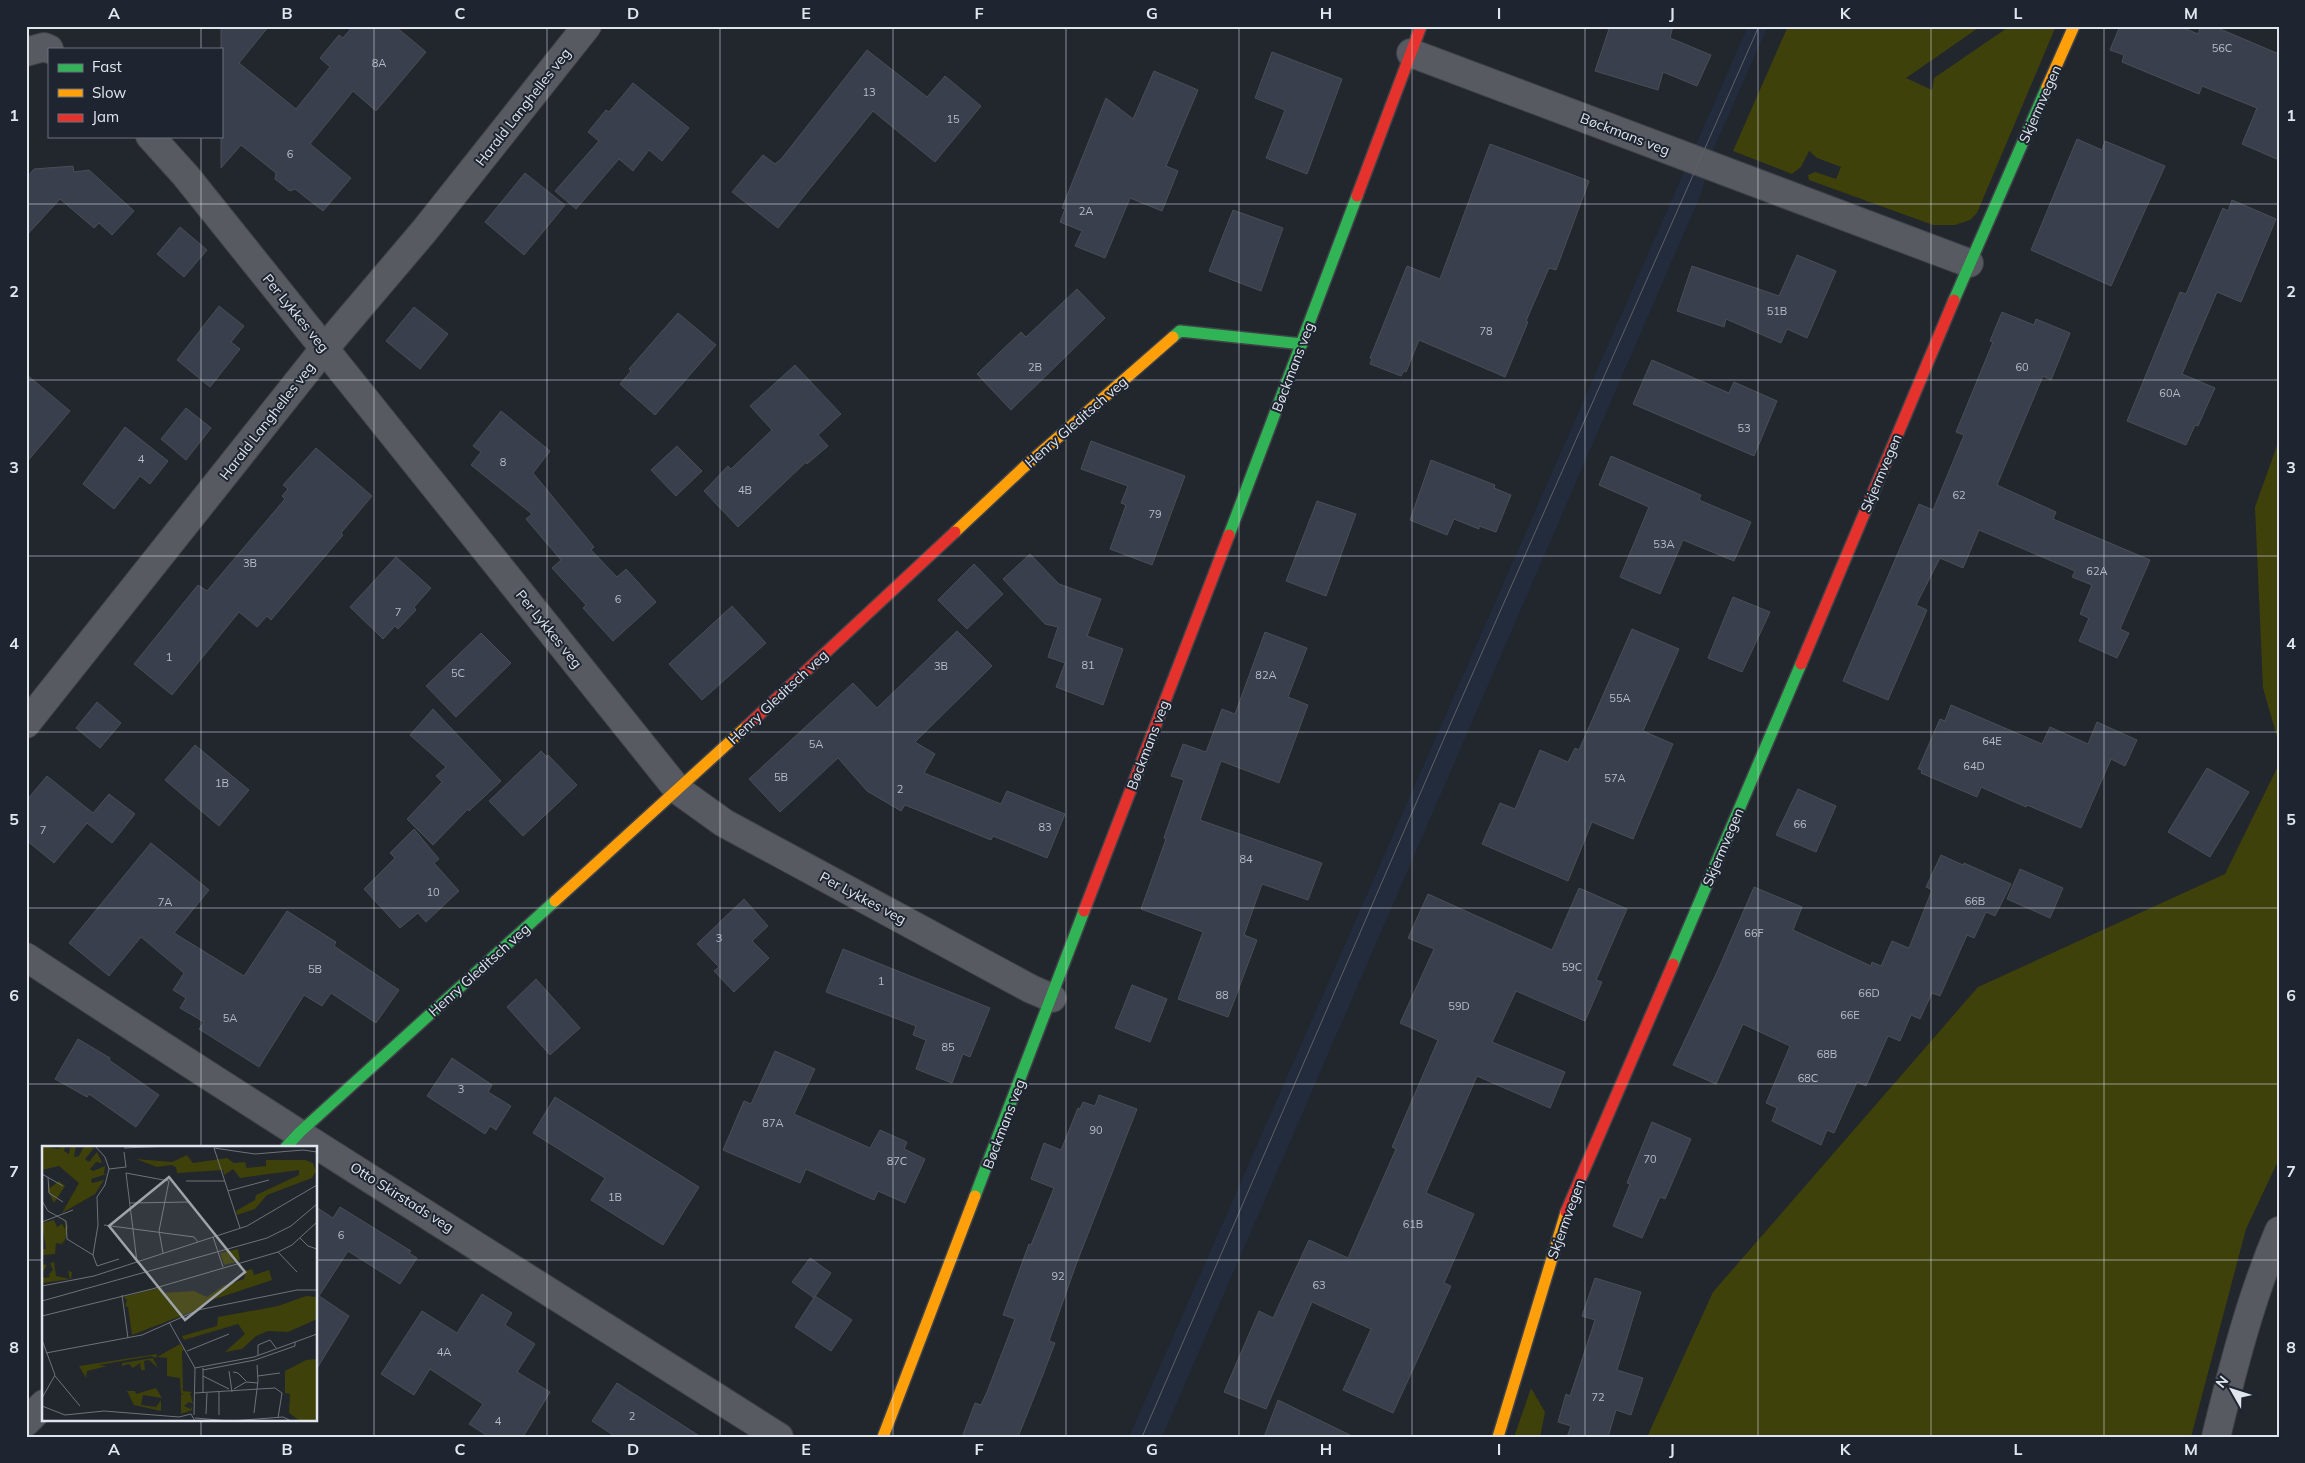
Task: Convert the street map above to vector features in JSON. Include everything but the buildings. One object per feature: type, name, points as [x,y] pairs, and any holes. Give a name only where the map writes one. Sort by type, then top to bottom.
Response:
[{"type":"street","name":"Harald Langhelles veg","points":[[26,724],[324,349],[425,230],[587,26]]},
{"type":"street","name":"Bøckmans veg","points":[[883,1437],[1302,344],[1421,26]]},
{"type":"street","name":"Skjermvegen","points":[[1498,1437],[1564,1216],[1765,750],[1969,263],[2074,26]]},
{"type":"street","name":"Bøckmans veg","points":[[1411,53],[1969,263]]},
{"type":"street","name":"Per Lykkes veg","points":[[152,138],[186,176],[678,790],[724,823],[1031,989],[1052,998]]},
{"type":"street","name":"Henry Gleditsch veg","points":[[293,1140],[678,790],[1023,468],[1180,331],[1283,340],[1302,344]]},
{"type":"street","name":"Otto Skirstads veg","points":[[26,957],[188,1064],[293,1140]]},
{"type":"street","name":"Otto Skirstads veg","points":[[318,1155],[779,1437]]},
{"type":"street","points":[[2216,1437],[2233,1366],[2267,1258],[2279,1231]]},
{"type":"street","points":[[26,1422],[42,1406]]},
{"type":"shaded area","points":[[1748,26],[1768,26],[1714,148],[1701,194],[1162,1437],[1129,1437]]},
{"type":"shaded area","points":[[1788,26],[1981,26],[1906,78],[1932,90],[1934,78],[2010,26],[2056,26],[1977,213],[1970,220],[1955,225],[1933,225],[1809,180],[1808,175],[1815,172],[1836,179],[1841,167],[1817,158],[1809,151],[1801,167],[1792,174],[1733,151]]},
{"type":"shaded area","points":[[2279,440],[2279,744],[2263,688],[2255,507]]},
{"type":"shaded area","points":[[2279,764],[2279,1159],[2246,1229],[2191,1437],[1647,1437],[1713,1292],[1978,987],[2225,874]]},
{"type":"shaded area","points":[[1531,1388],[1545,1412],[1540,1437],[1514,1437]]},
{"type":"tram line","points":[[1142,1437],[1449,727],[1759,26]]},
{"type":"traffic: fast","points":[[1954,300],[2047,87]]},
{"type":"traffic: fast","points":[[1229,535],[1357,196]]},
{"type":"traffic: fast","points":[[1173,337],[1180,331],[1302,344]]},
{"type":"traffic: fast","points":[[1673,964],[1801,664]]},
{"type":"traffic: fast","points":[[287,1146],[300,1132],[555,901]]},
{"type":"traffic: fast","points":[[975,1196],[1084,911]]},
{"type":"traffic: slow","points":[[2047,87],[2074,26]]},
{"type":"traffic: slow","points":[[955,532],[1023,468],[1173,337]]},
{"type":"traffic: slow","points":[[555,901],[747,726]]},
{"type":"traffic: slow","points":[[883,1437],[975,1196]]},
{"type":"traffic: slow","points":[[1498,1437],[1566,1212]]},
{"type":"traffic: jam","points":[[1357,196],[1421,26]]},
{"type":"traffic: jam","points":[[1801,664],[1954,300]]},
{"type":"traffic: jam","points":[[747,726],[955,532]]},
{"type":"traffic: jam","points":[[1084,911],[1229,535]]},
{"type":"traffic: jam","points":[[1566,1212],[1673,964]]}]
